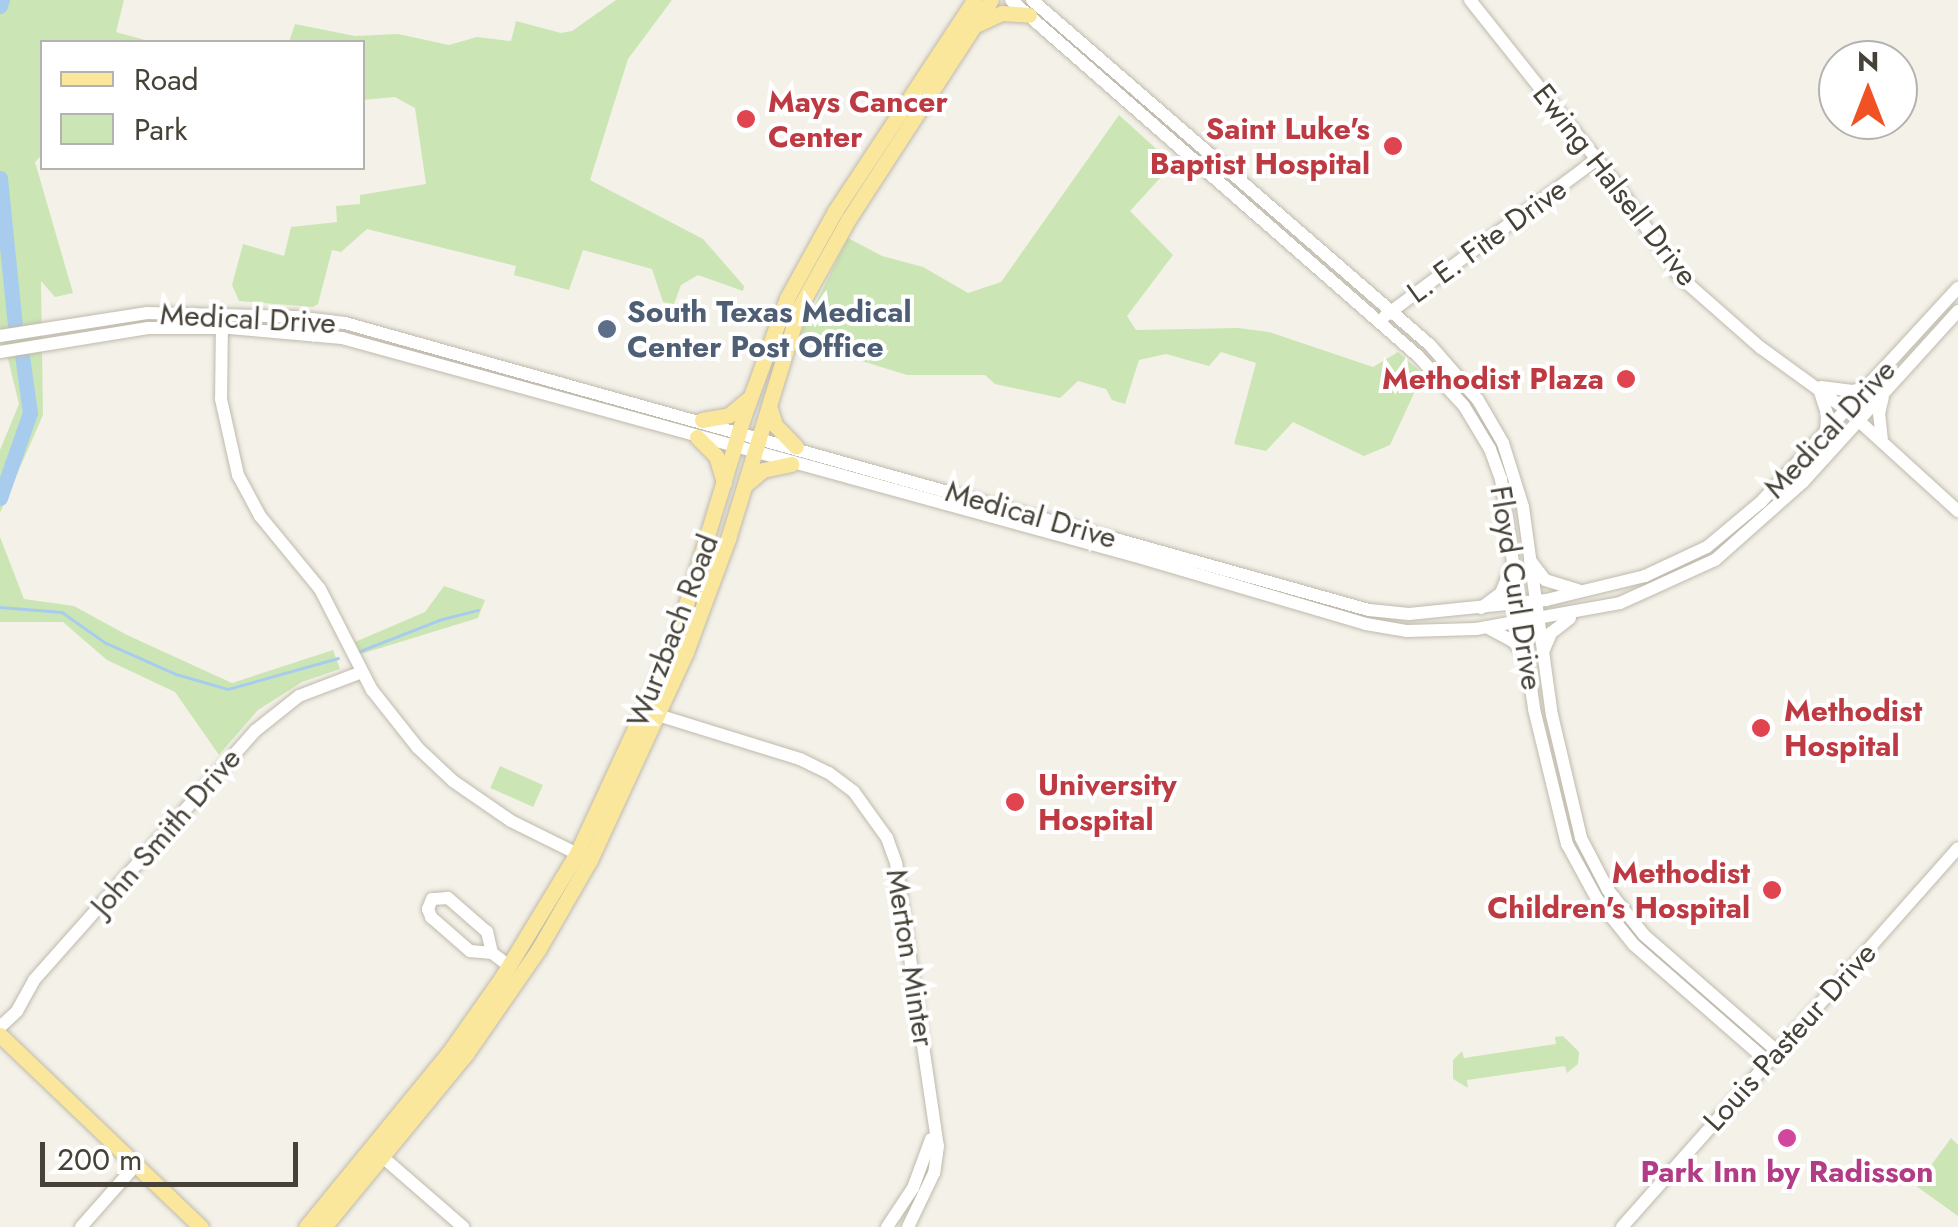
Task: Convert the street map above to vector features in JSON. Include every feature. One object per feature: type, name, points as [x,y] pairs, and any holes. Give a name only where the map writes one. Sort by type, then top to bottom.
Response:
[{"type":"main road","name":"Wurzbach Road","points":[[306,1227],[379,1153],[502,1004],[584,856],[653,713],[745,485],[768,402],[815,276],[991,0]]},
{"type":"main road","name":"Wurzbach Road","points":[[653,713],[751,396],[803,265],[971,3]]},
{"type":"main road","points":[[974,26],[1032,4]]},
{"type":"main road","points":[[702,420],[728,415],[751,396]]},
{"type":"main road","points":[[768,402],[775,425],[796,446]]},
{"type":"main road","points":[[697,437],[716,456],[724,487]]},
{"type":"main road","points":[[745,485],[763,470],[790,464]]},
{"type":"main road","name":"Wurzbach Road","points":[[324,1227],[584,856]]},
{"type":"main road","points":[[0,1035],[201,1227]]},
{"type":"street","name":"Floyd Curl Drive","points":[[1011,0],[1032,4],[1390,312],[1470,388],[1503,443],[1524,506],[1520,557]]},
{"type":"street","name":"Ewing Halsell Drive","points":[[1470,0],[1596,160],[1679,276],[1761,348],[1854,416],[1958,512]]},
{"type":"street","name":"Floyd Curl Drive","points":[[1032,4],[1456,397],[1490,450],[1501,479],[1520,557],[1530,622],[1542,654],[1573,814],[1608,890],[1644,935],[1772,1057]]},
{"type":"street","name":"L. E. Fite Drive","points":[[1378,322],[1596,160]]},
{"type":"street","name":"Medical Drive","points":[[1878,390],[1956,289]]},
{"type":"street","name":"Medical Drive","points":[[0,336],[108,317],[222,313],[345,323],[796,446],[1272,590],[1366,624],[1407,630],[1488,628],[1576,613],[1620,602],[1716,560],[1772,514],[1839,444],[1854,416],[1958,312]]},
{"type":"street","points":[[222,313],[220,399],[238,475],[260,516],[320,589],[362,672],[414,743],[453,781],[511,821],[584,856]]},
{"type":"street","name":"Medical Drive","points":[[0,352],[110,332],[222,328],[294,332],[371,344],[753,454],[1135,556],[1272,590],[1392,613],[1527,604],[1669,567],[1707,547],[1761,502],[1826,434],[1854,416]]},
{"type":"street","points":[[1826,434],[1827,414],[1818,387],[1878,390],[1883,444],[1860,439],[1839,444]]},
{"type":"street","points":[[1456,397],[1470,388]]},
{"type":"street","points":[[1479,610],[1501,593],[1520,557],[1549,582],[1586,591]]},
{"type":"street","points":[[1542,654],[1555,628],[1576,613]]},
{"type":"street","name":"Floyd Curl Drive","points":[[1530,622],[1527,657],[1534,709],[1559,818],[1567,844],[1597,899],[1634,945],[1772,1057]]},
{"type":"street","points":[[1488,628],[1513,641],[1527,657]]},
{"type":"street","name":"John Smith Drive","points":[[0,1027],[17,1011],[34,980],[255,731],[299,696],[362,672]]},
{"type":"street","name":"Merton Minter","points":[[653,713],[800,759],[840,781],[874,814],[896,863],[938,1146],[934,1173],[908,1227]]},
{"type":"street","name":"Louis Pasteur Drive","points":[[1622,1227],[1958,848]]},
{"type":"street","points":[[492,953],[488,932],[448,898],[432,898],[428,909],[431,918],[470,951],[492,953],[509,966]]},
{"type":"street","name":"Merton Minter","points":[[886,1227],[914,1188],[928,1154],[935,1122]]},
{"type":"street","points":[[379,1153],[462,1227]]},
{"type":"street","points":[[81,1227],[134,1167]]},
{"type":"green space","points":[[0,0],[124,0],[116,32],[145,40],[40,40],[40,157],[35,162],[73,293],[55,297],[41,281],[43,415],[0,513],[0,450],[19,404],[0,326]]},
{"type":"green space","points":[[616,0],[672,0],[628,59],[590,180],[703,239],[744,286],[743,291],[698,275],[681,285],[674,304],[663,302],[652,269],[583,250],[569,290],[514,275],[516,266],[367,229],[341,252],[332,250],[318,304],[313,307],[239,301],[232,285],[243,244],[284,256],[291,227],[337,222],[336,206],[360,204],[360,195],[426,184],[415,108],[395,97],[365,100],[365,40],[290,40],[295,24],[355,36],[398,34],[449,45],[477,37],[511,41],[516,21],[561,33],[572,31]]},
{"type":"green space","points":[[1119,115],[1173,164],[1130,211],[1173,255],[1127,316],[1136,330],[1238,328],[1269,332],[1373,367],[1398,352],[1423,374],[1390,445],[1364,456],[1293,422],[1266,451],[1234,444],[1256,363],[1221,352],[1209,366],[1166,354],[1139,360],[1125,404],[1112,400],[1106,389],[1078,381],[1060,398],[995,384],[985,375],[907,375],[797,341],[848,238],[882,256],[923,267],[968,293],[1001,282]]},
{"type":"green space","points":[[0,537],[24,599],[74,606],[232,683],[333,650],[340,669],[302,682],[258,710],[219,755],[175,692],[107,660],[63,622],[0,622]]},
{"type":"green space","points":[[444,586],[485,600],[478,618],[361,654],[355,642],[425,612]]},
{"type":"green space","points":[[500,766],[543,785],[533,807],[490,788]]},
{"type":"green space","points":[[1563,1036],[1579,1052],[1578,1064],[1567,1073],[1565,1066],[1467,1080],[1468,1088],[1453,1079],[1453,1060],[1462,1051],[1464,1058],[1556,1044],[1555,1037]]},
{"type":"green space","points":[[1951,1138],[1958,1145],[1958,1216],[1916,1186]]},
{"type":"waterway","points":[[0,6],[2,0]]},
{"type":"waterway","points":[[0,178],[15,325]]},
{"type":"waterway","points":[[0,498],[30,413],[22,355]]},
{"type":"waterway","points":[[0,607],[62,612],[106,643],[176,674],[228,689],[338,658]]},
{"type":"waterway","points":[[360,651],[439,620],[478,610]]},
{"type":"place","name":"Mays Cancer Center","points":[[746,119]]},
{"type":"place","name":"Saint Luke's Baptist Hospital","points":[[1393,146]]},
{"type":"place","name":"South Texas Medical Center Post Office","points":[[607,329]]},
{"type":"place","name":"Methodist Plaza","points":[[1626,379]]},
{"type":"place","name":"Methodist Hospital","points":[[1761,728]]},
{"type":"place","name":"University Hospital","points":[[1015,802]]},
{"type":"place","name":"Methodist Children's Hospital","points":[[1772,890]]},
{"type":"place","name":"Park Inn by Radisson","points":[[1787,1138]]}]
